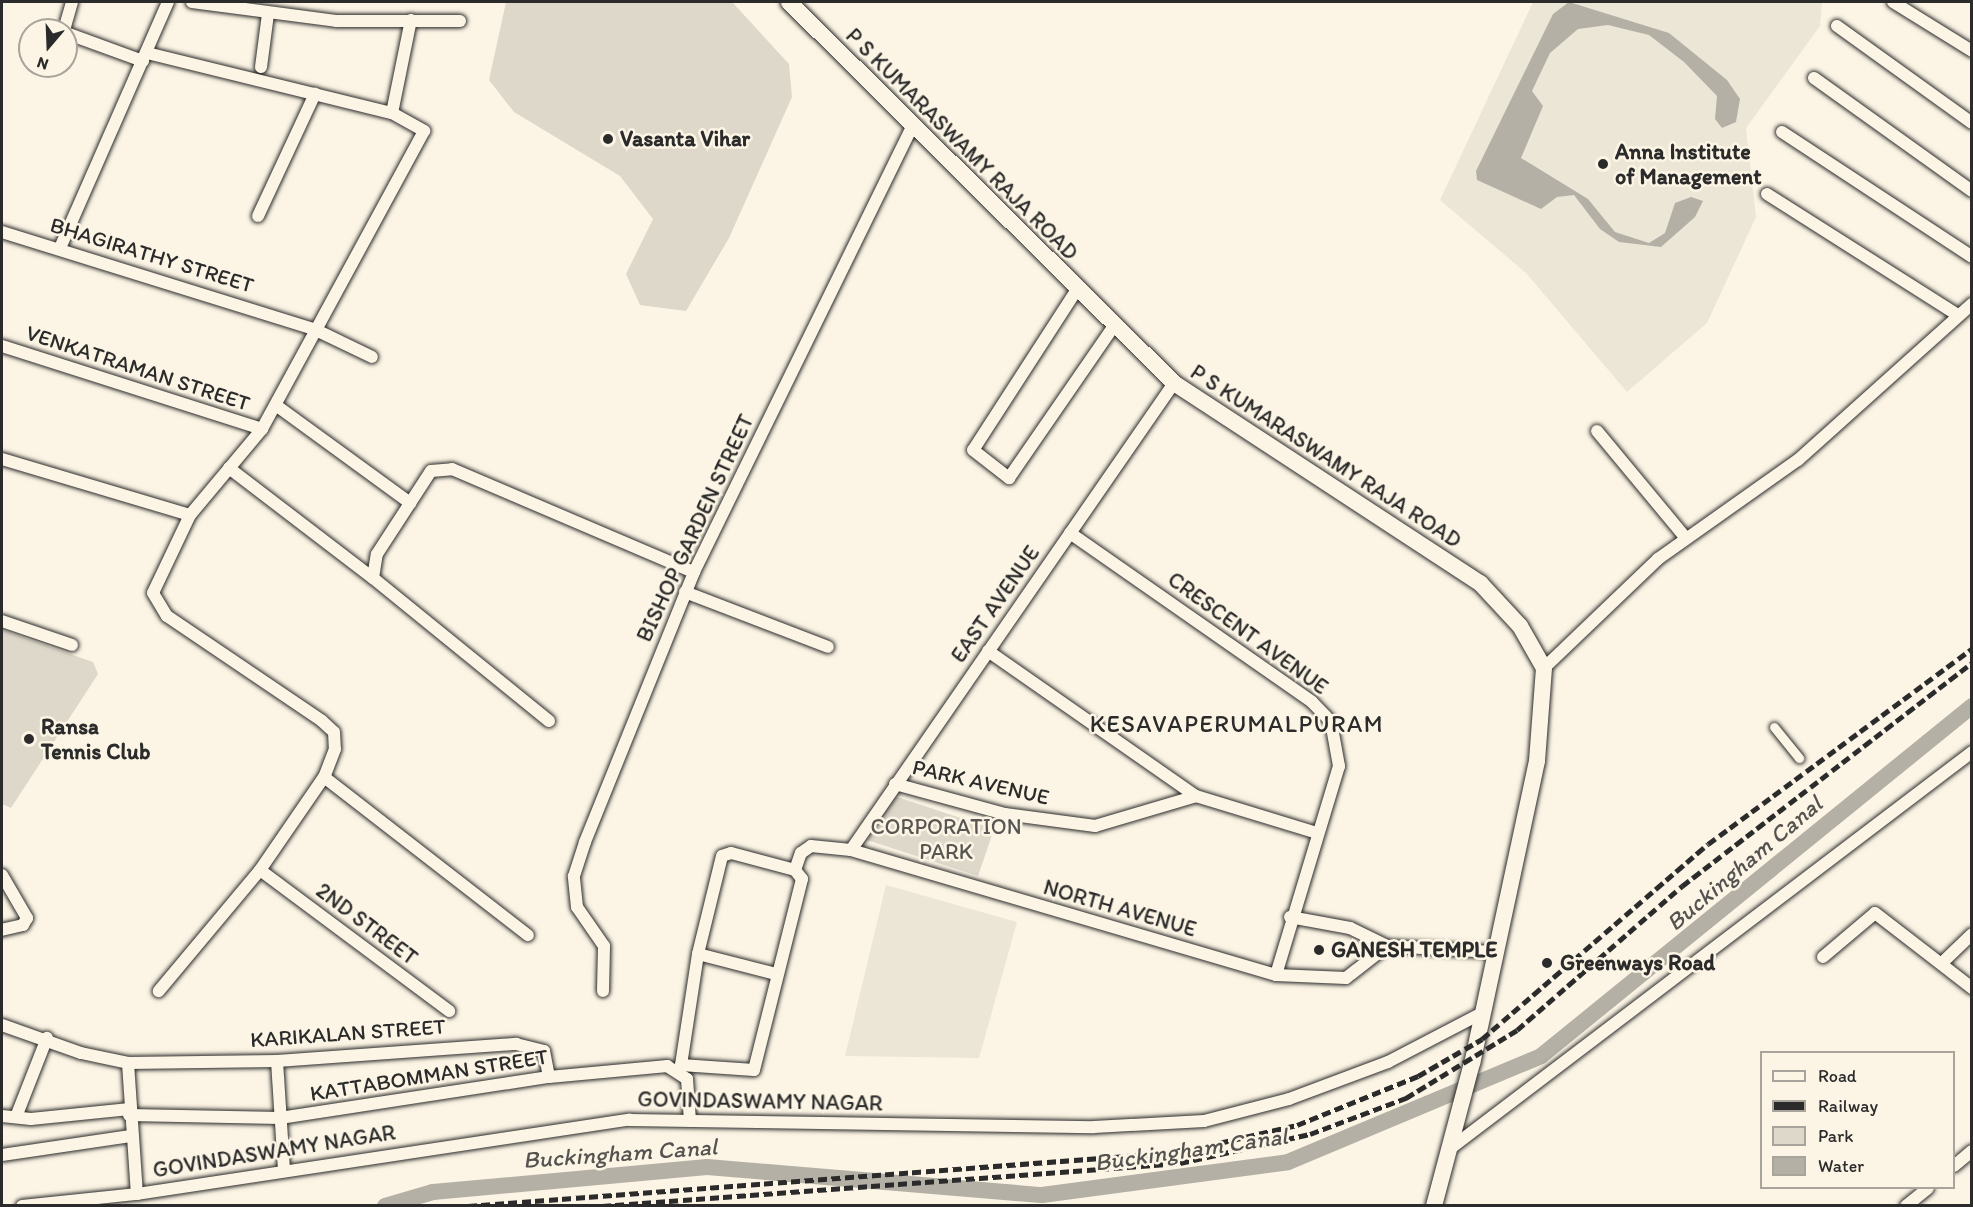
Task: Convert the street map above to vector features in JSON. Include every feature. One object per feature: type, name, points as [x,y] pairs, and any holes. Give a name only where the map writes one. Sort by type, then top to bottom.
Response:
[{"type":"street","points":[[68,18],[72,2]]},
{"type":"street","points":[[60,248],[168,2]]},
{"type":"street","points":[[192,2],[268,14],[336,21],[460,21]]},
{"type":"street","name":"P S KUMARASWAMY RAJA ROAD","points":[[789,2],[1076,291],[1174,383],[1282,459],[1480,583],[1520,626],[1544,668]]},
{"type":"street","points":[[1893,2],[1971,51]]},
{"type":"street","points":[[261,67],[268,14]]},
{"type":"street","points":[[392,113],[411,20]]},
{"type":"street","points":[[1837,26],[1971,123]]},
{"type":"street","points":[[78,36],[145,57],[392,113],[424,131],[277,406],[262,429],[190,514],[154,585],[155,603],[334,732],[335,749],[324,777],[260,870],[159,991]]},
{"type":"street","points":[[1814,78],[1971,191]]},
{"type":"street","points":[[258,216],[315,94]]},
{"type":"street","name":"BISHOP GARDEN STREET","points":[[603,991],[608,965],[604,946],[577,907],[574,876],[694,572],[912,127]]},
{"type":"street","points":[[1782,132],[1971,257]]},
{"type":"street","points":[[1767,194],[1959,316]]},
{"type":"street","name":"BHAGIRATHY STREET","points":[[2,232],[291,319],[372,357]]},
{"type":"street","points":[[1076,291],[973,450],[1009,478],[1113,327]]},
{"type":"street","points":[[1434,1206],[1453,1126],[1472,1064],[1493,952],[1537,761],[1544,668],[1685,537],[1798,460],[1971,304]]},
{"type":"street","name":"VENKATRAMAN STREET","points":[[2,346],[262,429]]},
{"type":"street","name":"EAST AVENUE","points":[[851,850],[1174,383]]},
{"type":"street","points":[[277,406],[410,503]]},
{"type":"street","points":[[1597,431],[1685,537]]},
{"type":"street","points":[[2,459],[190,514]]},
{"type":"street","points":[[374,578],[377,554],[410,503],[431,471],[446,467],[694,572]]},
{"type":"street","points":[[229,468],[374,578],[549,721]]},
{"type":"street","name":"CRESCENT AVENUE","points":[[1070,533],[1312,702],[1331,723],[1339,766],[1290,917],[1276,975]]},
{"type":"street","points":[[685,592],[828,647]]},
{"type":"street","points":[[2,621],[72,645]]},
{"type":"street","points":[[988,651],[1196,796],[1317,833]]},
{"type":"street","points":[[1774,727],[1800,758]]},
{"type":"street","points":[[1447,1151],[1971,752]]},
{"type":"street","points":[[324,777],[528,935]]},
{"type":"street","name":"PARK AVENUE","points":[[896,784],[1005,814],[1095,826],[1196,796]]},
{"type":"street","name":"NORTH AVENUE","points":[[795,870],[801,853],[811,846],[851,850],[1276,975],[1346,978],[1387,946]]},
{"type":"street","points":[[725,854],[795,870],[802,879],[776,974],[754,1070],[681,1065],[698,954],[725,854]]},
{"type":"street","name":"2ND STREET","points":[[260,870],[449,1011]]},
{"type":"street","points":[[2,876],[27,918],[23,925],[2,930]]},
{"type":"street","points":[[1823,957],[1875,913],[1943,962],[1971,988]]},
{"type":"street","points":[[1290,917],[1350,928],[1387,946],[1493,952]]},
{"type":"street","points":[[1943,962],[1971,934]]},
{"type":"street","points":[[698,954],[776,974]]},
{"type":"street","name":"GOVINDASWAMY NAGAR","points":[[22,1206],[137,1194],[284,1168],[629,1120],[1094,1127],[1204,1121],[1289,1099],[1388,1062],[1482,1013]]},
{"type":"street","name":"KARIKALAN STREET","points":[[2,1025],[47,1038],[81,1053],[128,1062],[277,1061],[516,1044],[544,1051],[549,1077]]},
{"type":"street","points":[[16,1117],[47,1038]]},
{"type":"street","points":[[277,1061],[284,1168]]},
{"type":"street","points":[[128,1062],[129,1112],[137,1194]]},
{"type":"street","name":"KATTABOMMAN STREET","points":[[2,1116],[129,1112],[280,1118],[549,1077],[668,1066],[687,1079],[690,1121]]},
{"type":"street","points":[[2,1155],[132,1136]]},
{"type":"street","points":[[1955,1164],[1971,1151]]},
{"type":"street","points":[[1906,1206],[1927,1189]]},
{"type":"shaded area","name":"Anna Institute of Management","points":[[1533,2],[1822,2],[1820,26],[1746,128],[1756,217],[1707,323],[1627,392],[1526,273],[1440,200]]},
{"type":"shaded area","points":[[886,885],[1017,922],[979,1058],[845,1056]]},
{"type":"green space","points":[[506,2],[732,2],[789,64],[792,97],[729,238],[686,311],[640,305],[626,274],[653,219],[620,176],[514,112],[489,80]]},
{"type":"green space","name":"Ransa Tennis Club","points":[[2,630],[93,662],[98,674],[11,808],[2,804]]},
{"type":"green space","name":"CORPORATION PARK","points":[[894,796],[994,829],[978,876],[867,840]]},
{"type":"water","points":[[1569,2],[1669,33],[1727,80],[1740,99],[1736,122],[1722,128],[1715,119],[1717,96],[1684,62],[1649,35],[1608,25],[1578,29],[1550,53],[1532,91],[1543,106],[1521,158],[1588,199],[1615,232],[1649,243],[1665,233],[1675,203],[1691,197],[1703,201],[1695,217],[1661,247],[1619,242],[1600,229],[1574,195],[1557,197],[1541,209],[1477,180],[1476,171],[1553,14]]},
{"type":"waterway","name":"Buckingham Canal","points":[[385,1206],[433,1192],[707,1167],[1042,1195],[1288,1162],[1541,1056],[1972,706]]},
{"type":"railway","points":[[468,1206],[1180,1152],[1297,1125],[1418,1076],[1482,1039],[1708,844],[1972,649]]},
{"type":"railway","points":[[602,1206],[1180,1163],[1310,1134],[1406,1098],[1517,1030],[1682,886],[1972,663]]},
{"type":"place","name":"Vasanta Vihar","points":[[608,139]]},
{"type":"place","name":"Anna Institute of Management","points":[[1603,164]]},
{"type":"place","name":"Ransa Tennis Club","points":[[29,739]]},
{"type":"place","name":"GANESH TEMPLE","points":[[1319,950]]},
{"type":"place","name":"Greenways Road","points":[[1547,963]]},
{"type":"district","name":"KESAVAPERUMALPURAM","points":[[1237,724]]}]
